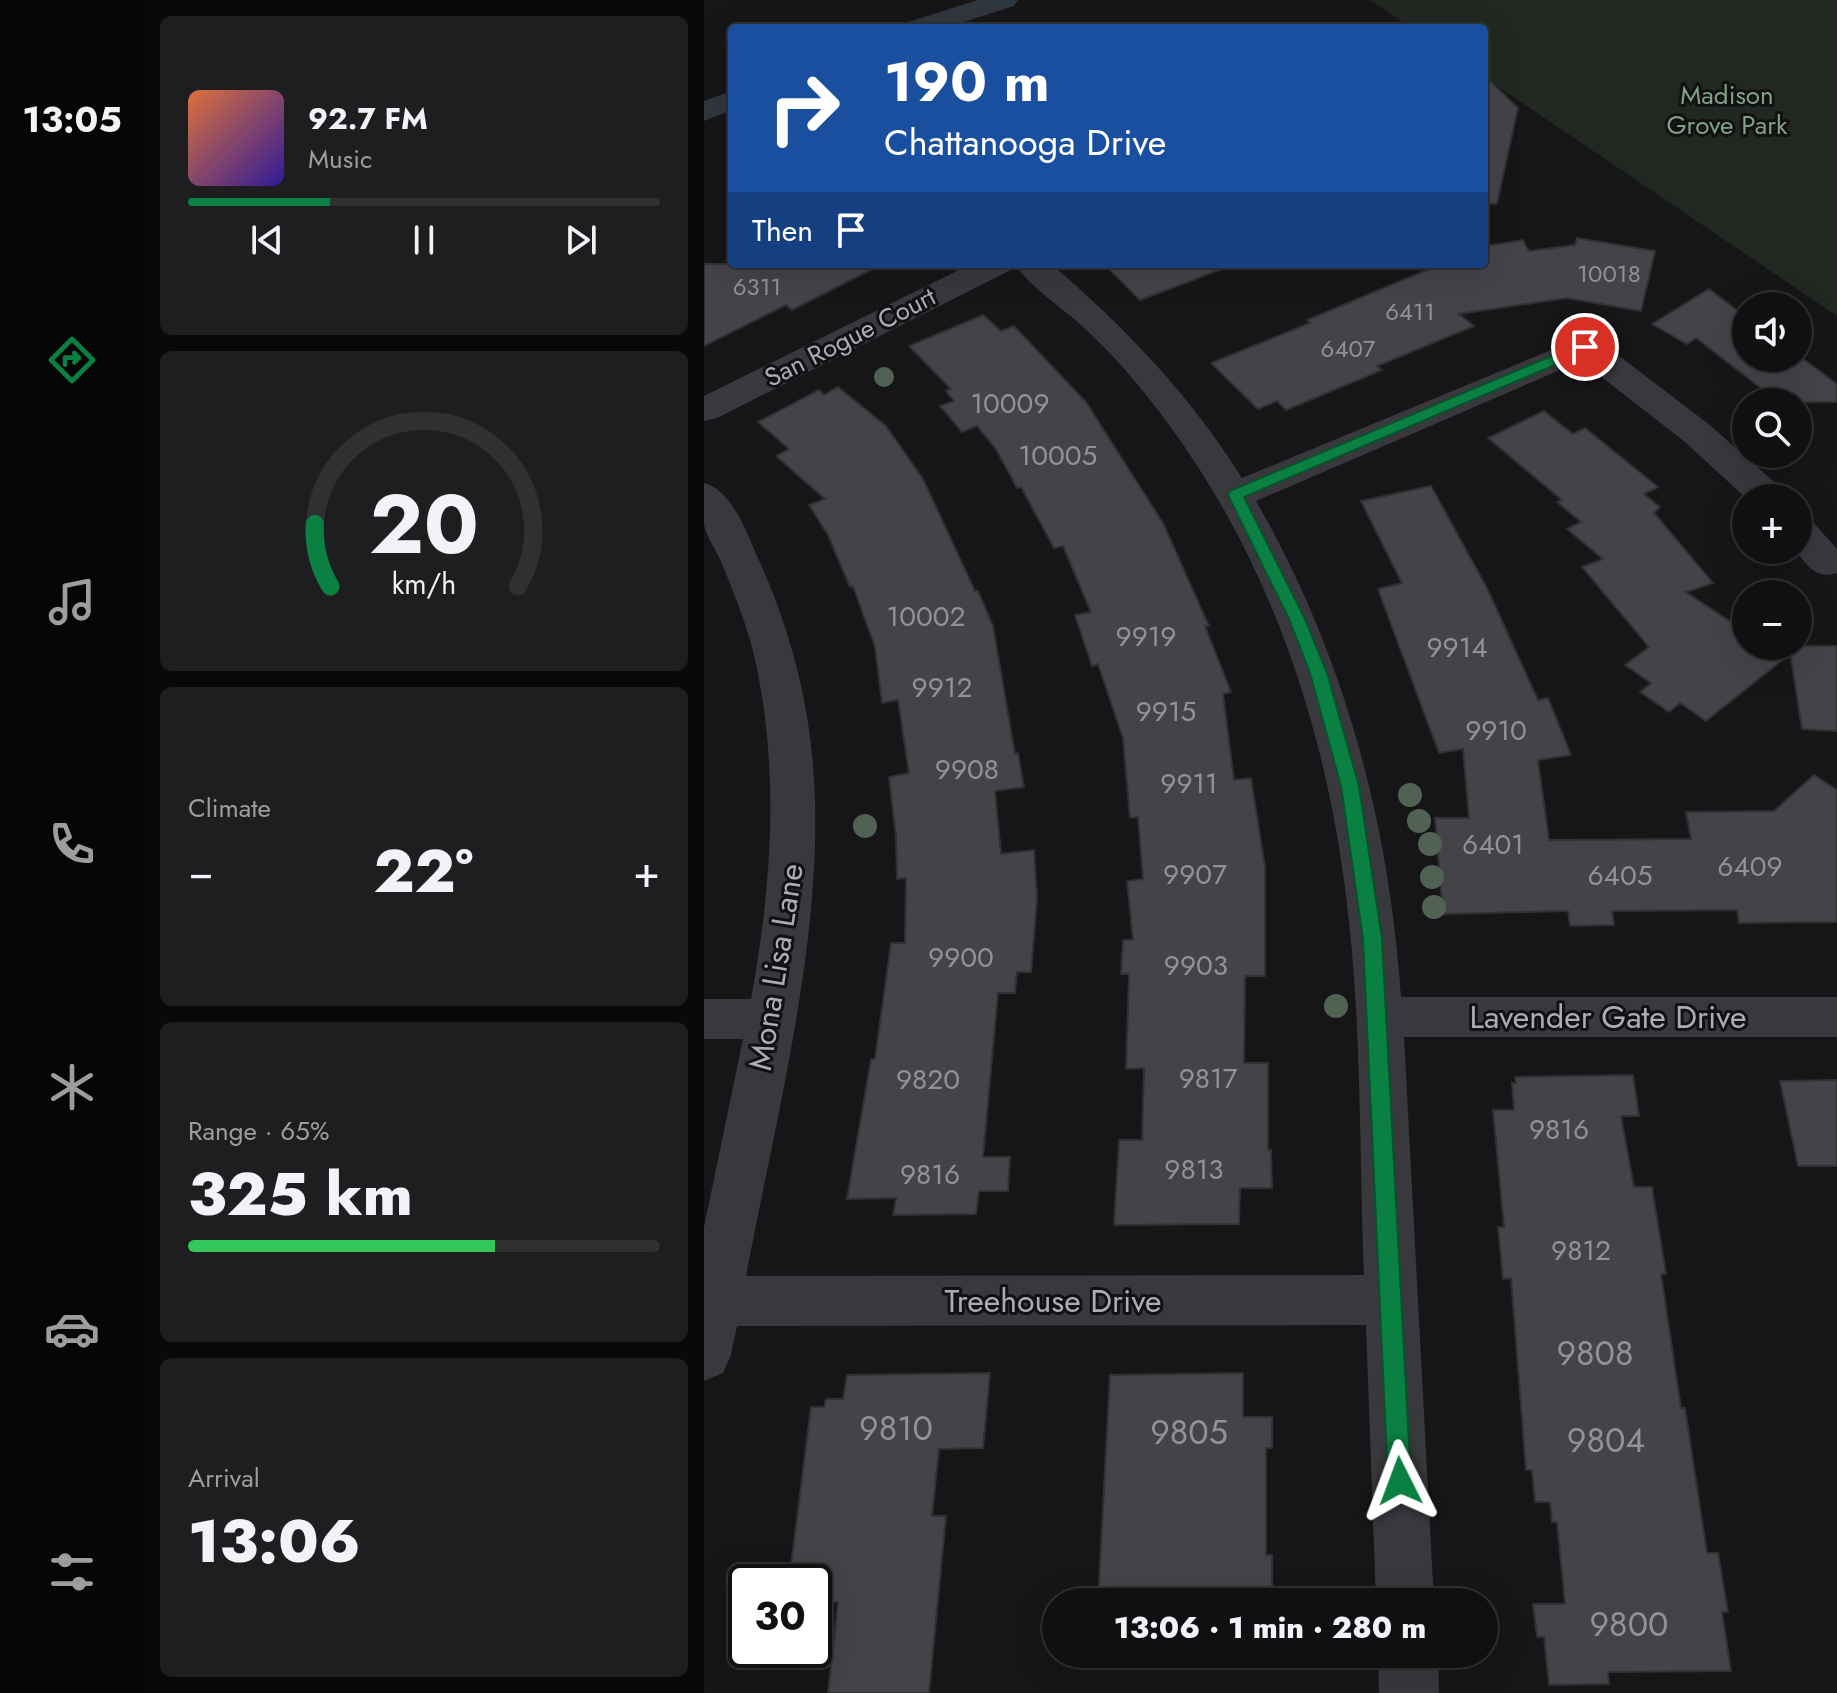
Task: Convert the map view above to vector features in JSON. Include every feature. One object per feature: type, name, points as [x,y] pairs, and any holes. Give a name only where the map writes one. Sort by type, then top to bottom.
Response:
[{"type":"street","name":"San Rogue Court","points":[[704,410],[989,268]]},
{"type":"street","points":[[1036,268],[1082,307],[1132,357],[1194,433],[1235,495],[1297,619],[1318,673],[1350,786],[1371,913],[1404,1588]]},
{"type":"street","points":[[1235,495],[1585,347],[1707,442],[1754,484]]},
{"type":"street","name":"Mona Lisa Lane","points":[[704,495],[740,558],[766,622],[787,707],[793,770],[794,855],[787,928],[771,1019],[704,1355]]},
{"type":"street","points":[[1812,545],[1827,563]]},
{"type":"street","name":"Lavender Gate Drive","points":[[1378,1017],[1837,1017]]},
{"type":"street","points":[[704,1019],[771,1019]]},
{"type":"street","name":"Treehouse Drive","points":[[715,1301],[1391,1300]]},
{"type":"street","points":[[1408,1668],[1409,1693]]},
{"type":"green space","name":"Madison Grove Park","points":[[1370,0],[1837,0],[1837,316],[1812,299],[1812,292],[1802,292],[1488,80],[1488,24],[1406,24]]},
{"type":"building","points":[[1488,79],[1518,108],[1497,204],[1488,203]]},
{"type":"building","points":[[1577,238],[1655,251],[1641,311],[1567,298],[1459,314],[1474,326],[1377,366],[1382,370],[1286,410],[1277,401],[1258,409],[1211,363],[1310,323],[1307,320],[1431,268],[1488,268],[1488,245],[1523,240],[1529,251],[1575,245]]},
{"type":"building","points":[[704,264],[728,264],[728,268],[874,268],[792,310],[786,305],[704,346]]},
{"type":"building","points":[[1108,268],[1225,268],[1140,300]]},
{"type":"building","points":[[1709,289],[1732,306],[1732,366],[1696,338],[1687,344],[1652,324]]},
{"type":"building","points":[[983,315],[1001,331],[1014,326],[1086,402],[1163,523],[1209,626],[1205,626],[1231,692],[1223,694],[1234,780],[1251,778],[1265,867],[1265,976],[1245,976],[1244,1063],[1268,1063],[1268,1150],[1271,1150],[1272,1188],[1240,1188],[1239,1224],[1114,1225],[1119,1140],[1142,1140],[1144,1068],[1126,1069],[1129,974],[1121,974],[1123,940],[1133,940],[1127,881],[1143,879],[1138,817],[1130,818],[1123,738],[1098,664],[1092,666],[1075,615],[1091,612],[1063,546],[1054,548],[1021,487],[1017,488],[996,449],[977,426],[962,432],[940,406],[954,401],[946,391],[951,389],[909,346]]},
{"type":"building","points":[[1812,365],[1837,384],[1837,402],[1812,402],[1812,388],[1761,388],[1740,372],[1812,372]]},
{"type":"building","points":[[838,387],[886,426],[923,479],[975,591],[978,591],[993,626],[1015,754],[1018,753],[1024,787],[995,791],[1001,854],[1034,850],[1037,898],[1031,972],[1017,972],[1015,993],[998,993],[983,1157],[1010,1157],[1008,1191],[979,1191],[976,1214],[893,1215],[896,1198],[847,1199],[871,1059],[875,1059],[891,943],[905,943],[906,878],[897,879],[889,777],[909,773],[898,700],[882,703],[875,647],[853,586],[850,587],[828,535],[809,505],[825,499],[776,456],[789,449],[758,422],[819,390],[824,395]]},
{"type":"building","points":[[1544,411],[1573,434],[1585,428],[1658,487],[1644,494],[1660,507],[1654,513],[1713,583],[1686,592],[1732,623],[1732,660],[1782,660],[1706,721],[1680,703],[1669,712],[1640,692],[1651,683],[1625,665],[1649,647],[1582,567],[1603,559],[1567,529],[1581,522],[1557,502],[1562,500],[1488,438]]},
{"type":"building","points":[[1431,486],[1487,588],[1538,700],[1548,698],[1571,755],[1538,760],[1549,840],[1691,839],[1686,812],[1774,811],[1814,775],[1837,790],[1837,922],[1739,923],[1737,910],[1612,911],[1614,925],[1570,926],[1568,911],[1443,914],[1435,818],[1469,818],[1463,749],[1439,753],[1378,589],[1402,583],[1361,501]]},
{"type":"building","points":[[1812,646],[1837,646],[1837,731],[1802,729],[1791,660],[1812,660]]},
{"type":"building","points":[[1633,1075],[1639,1116],[1621,1116],[1634,1187],[1652,1187],[1666,1274],[1661,1274],[1681,1408],[1685,1408],[1707,1553],[1718,1553],[1728,1612],[1722,1612],[1731,1671],[1608,1672],[1609,1684],[1549,1685],[1544,1637],[1537,1637],[1533,1604],[1565,1604],[1557,1522],[1552,1522],[1550,1502],[1535,1502],[1532,1470],[1526,1470],[1511,1278],[1503,1279],[1498,1227],[1504,1227],[1493,1110],[1514,1110],[1512,1083],[1516,1083],[1515,1077]]},
{"type":"building","points":[[1837,1080],[1837,1166],[1798,1166],[1780,1081]]},
{"type":"building","points":[[990,1373],[983,1448],[939,1449],[932,1516],[946,1516],[929,1693],[828,1693],[838,1602],[832,1602],[832,1564],[791,1564],[811,1407],[824,1407],[826,1399],[843,1399],[847,1375]]},
{"type":"building","points":[[1243,1373],[1243,1417],[1272,1417],[1272,1448],[1266,1448],[1266,1555],[1272,1555],[1272,1588],[1099,1588],[1110,1375]]},
{"type":"waterway","points":[[930,24],[1005,0]]},
{"type":"waterway","points":[[704,112],[728,101]]},
{"type":"route","points":[[1400,1481],[1373,939],[1350,786],[1318,673],[1297,619],[1235,495],[1585,347]]}]
